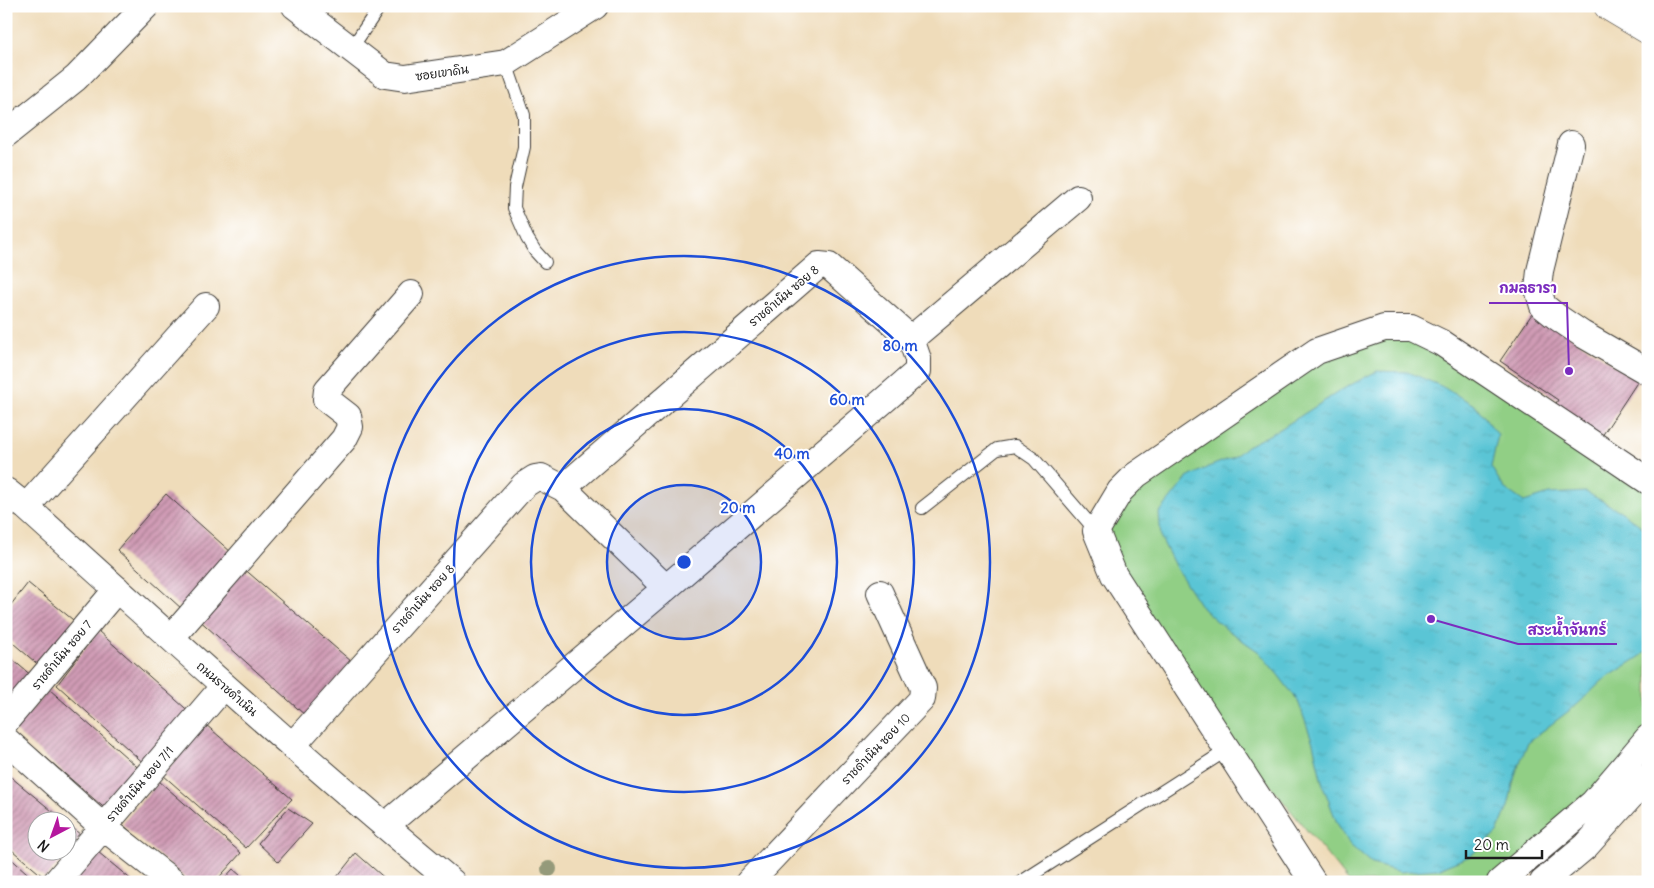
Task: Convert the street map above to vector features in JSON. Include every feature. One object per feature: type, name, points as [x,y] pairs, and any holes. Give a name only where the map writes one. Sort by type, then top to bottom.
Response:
[{"type":"main road","points":[[1608,6],[1648,30]]},
{"type":"street","points":[[6,134],[76,78],[146,6]]},
{"type":"street","name":"ซอยเขาดิน","points":[[295,6],[385,76],[405,78],[506,63],[595,6]]},
{"type":"street","points":[[1571,144],[1540,271],[1538,289],[1543,306],[1582,334],[1648,372]]},
{"type":"street","points":[[910,339],[1078,198]]},
{"type":"street","name":"ราชดำเนิน ซอย 8","points":[[385,826],[918,371],[918,359],[910,339],[828,266],[819,264],[563,488]]},
{"type":"street","points":[[171,638],[344,439],[350,427],[348,416],[326,399],[326,390],[411,294]]},
{"type":"street","points":[[16,499],[206,306]]},
{"type":"street","points":[[1313,882],[1114,576],[1096,530],[1120,490],[1136,475],[1317,351],[1384,328],[1411,328],[1442,343],[1648,481]]},
{"type":"street","name":"ราชดำเนิน ซอย 8","points":[[292,746],[524,485],[535,478],[541,477],[563,488],[666,588]]},
{"type":"street","name":"ถนนราชดำเนิน","points":[[16,499],[292,746],[452,882]]},
{"type":"street","name":"ราชดำเนิน ซอย 7","points":[[6,721],[117,589]]},
{"type":"street","name":"ราชดำเนิน ซอย 10","points":[[749,882],[922,699],[923,688],[880,593]]},
{"type":"street","name":"ราชดำเนิน ซอย 7/1","points":[[56,882],[224,686]]},
{"type":"street","points":[[1500,882],[1594,803],[1648,738]]},
{"type":"street","points":[[6,740],[103,827],[173,882]]},
{"type":"street","points":[[1543,882],[1586,846],[1648,777]]},
{"type":"lane","points":[[351,49],[380,6]]},
{"type":"lane","points":[[506,63],[524,115],[524,147],[515,187],[514,208],[527,238],[545,262]]},
{"type":"lane","points":[[922,508],[997,448],[1015,446],[1034,459],[1096,530]]},
{"type":"lane","points":[[1021,882],[1227,750]]},
{"type":"green space","points":[[1411,330],[1648,484],[1648,734],[1506,882],[1349,882],[1186,682],[1107,552],[1111,511],[1122,492],[1318,354]]},
{"type":"water","points":[[1377,371],[1408,372],[1441,386],[1476,406],[1498,435],[1491,467],[1504,488],[1524,502],[1549,494],[1586,492],[1622,512],[1648,531],[1648,650],[1602,681],[1578,704],[1528,742],[1515,775],[1508,807],[1497,833],[1470,856],[1438,869],[1400,872],[1372,864],[1350,845],[1337,823],[1322,783],[1313,743],[1298,701],[1259,652],[1226,629],[1203,609],[1176,568],[1161,538],[1159,513],[1187,478],[1234,457],[1247,446],[1277,431],[1343,389]]},
{"type":"building","points":[[1534,311],[1638,381],[1600,439],[1553,408],[1558,400],[1500,361]]},
{"type":"building","points":[[166,494],[232,553],[182,609],[117,550]]},
{"type":"building","points":[[242,567],[352,662],[307,717],[196,617]]},
{"type":"building","points":[[28,583],[78,624],[42,668],[6,637],[6,611]]},
{"type":"building","points":[[98,631],[193,715],[148,767],[57,685]]},
{"type":"building","points":[[6,654],[33,677],[6,710]]},
{"type":"building","points":[[49,689],[144,773],[109,812],[14,730]]},
{"type":"building","points":[[205,724],[292,799],[246,848],[163,775]]},
{"type":"building","points":[[6,773],[51,810],[28,810],[28,860],[61,860],[45,878],[6,845]]},
{"type":"building","points":[[159,781],[241,853],[215,882],[190,882],[122,824]]},
{"type":"building","points":[[288,808],[312,824],[278,862],[258,843]]},
{"type":"building","points":[[78,833],[82,836],[78,841]]},
{"type":"building","points":[[98,852],[134,882],[71,882]]},
{"type":"building","points":[[356,853],[389,882],[333,882]]},
{"type":"building","points":[[6,854],[37,882],[6,882]]},
{"type":"building","points":[[233,869],[248,882],[221,882]]},
{"type":"place","name":"กมลธารา","points":[[1569,371]]},
{"type":"place","name":"สระน้ำจันทร์","points":[[1431,619]]}]
